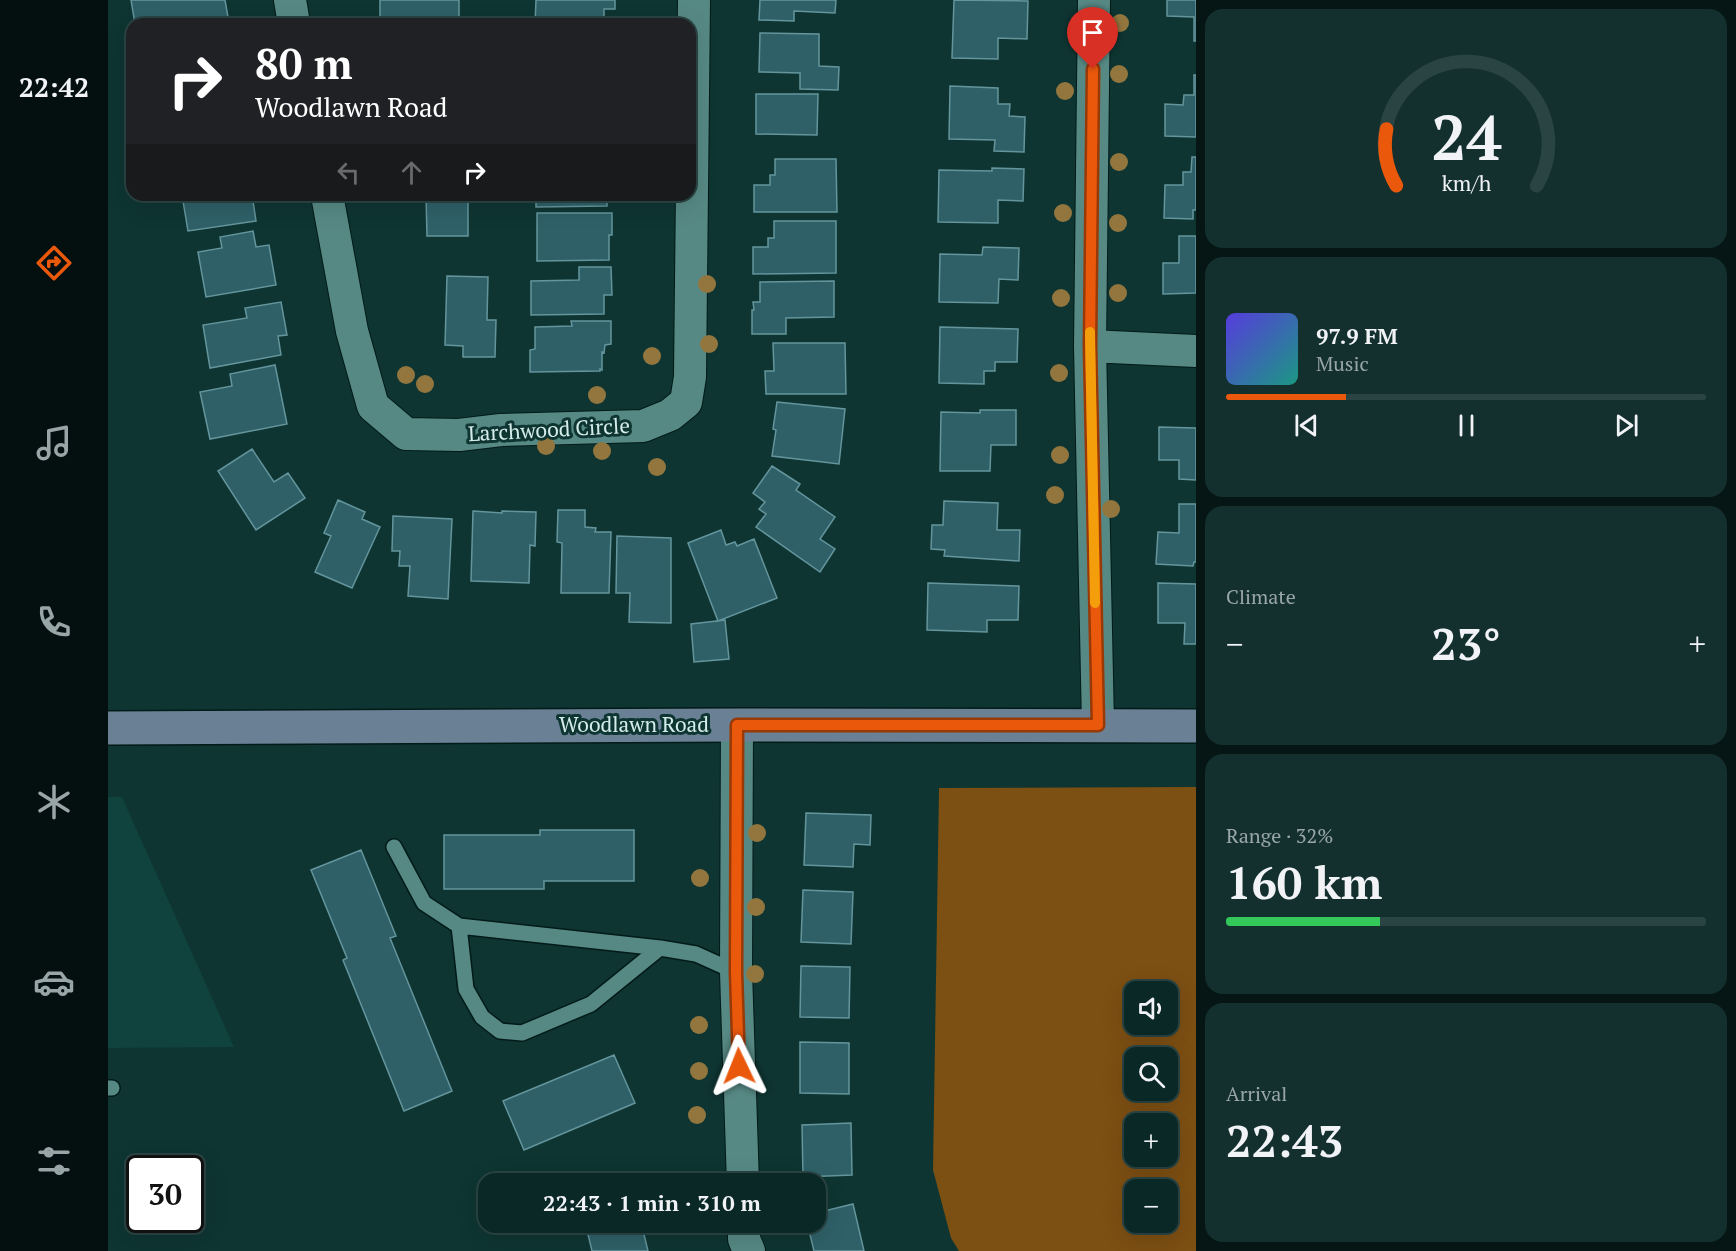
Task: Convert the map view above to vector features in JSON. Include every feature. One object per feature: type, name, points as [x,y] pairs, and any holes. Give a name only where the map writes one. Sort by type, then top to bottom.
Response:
[{"type":"main road","name":"Woodlawn Road","points":[[108,728],[737,725],[1196,726]]},
{"type":"street","points":[[290,0],[293,18]]},
{"type":"street","name":"Larchwood Circle","points":[[694,0],[694,18]]},
{"type":"street","points":[[1094,0],[1090,346],[1098,725]]},
{"type":"street","name":"Larchwood Circle","points":[[328,201],[352,331],[373,406],[406,434],[459,435],[501,430],[643,426],[670,415],[686,402],[690,377],[692,201]]},
{"type":"street","points":[[1090,346],[1196,351]]},
{"type":"street","points":[[737,725],[736,972],[743,1173]]},
{"type":"street","points":[[744,1233],[749,1251]]},
{"type":"lane","points":[[394,847],[424,903],[459,926],[660,948],[696,954],[736,972]]},
{"type":"lane","points":[[459,926],[465,990],[482,1017],[500,1031],[522,1033],[591,1004],[660,948]]},
{"type":"shaded area","points":[[1196,787],[1196,1251],[959,1251],[951,1238],[933,1170],[939,788]]},
{"type":"shaded area","points":[[108,797],[122,797],[234,1047],[108,1048]]},
{"type":"building","points":[[131,0],[225,0],[228,17],[221,18],[134,18]]},
{"type":"building","points":[[380,0],[459,0],[459,18],[380,18]]},
{"type":"building","points":[[536,0],[615,0],[615,9],[604,9],[604,18],[535,18]]},
{"type":"building","points":[[760,0],[836,0],[835,13],[794,11],[794,21],[759,20]]},
{"type":"building","points":[[954,0],[1028,1],[1027,39],[998,38],[998,59],[952,58]]},
{"type":"building","points":[[1167,0],[1196,0],[1196,41],[1194,41],[1194,17],[1167,16]]},
{"type":"building","points":[[760,33],[819,34],[819,66],[839,67],[838,90],[800,89],[800,73],[759,72]]},
{"type":"building","points":[[1194,75],[1196,75],[1196,137],[1165,136],[1165,104],[1183,105],[1184,95],[1194,95]]},
{"type":"building","points":[[950,86],[998,88],[998,104],[1010,104],[1009,116],[1025,117],[1024,152],[994,151],[995,140],[949,139]]},
{"type":"building","points":[[756,94],[818,94],[817,135],[756,134]]},
{"type":"building","points":[[1192,157],[1196,157],[1196,210],[1193,210],[1193,219],[1164,218],[1165,185],[1183,185],[1183,172],[1191,172]]},
{"type":"building","points":[[775,159],[836,159],[837,212],[754,212],[754,185],[770,185],[770,175],[775,175]]},
{"type":"building","points":[[992,168],[1024,169],[1023,201],[998,200],[998,223],[938,222],[939,170],[992,171]]},
{"type":"building","points":[[183,201],[253,201],[256,221],[188,231]]},
{"type":"building","points":[[426,201],[468,201],[468,236],[427,236]]},
{"type":"building","points":[[536,201],[607,201],[607,206],[536,207]]},
{"type":"building","points":[[537,213],[612,213],[609,260],[537,261]]},
{"type":"building","points":[[774,221],[836,221],[836,273],[753,274],[753,247],[768,247],[768,238],[774,238]]},
{"type":"building","points":[[253,231],[256,247],[269,245],[276,285],[206,297],[198,252],[222,248],[220,237]]},
{"type":"building","points":[[1179,236],[1196,236],[1196,293],[1163,294],[1163,263],[1179,263]]},
{"type":"building","points":[[983,247],[1019,248],[1018,280],[999,279],[998,303],[939,302],[940,254],[982,255]]},
{"type":"building","points":[[579,267],[611,267],[612,295],[604,295],[604,314],[531,315],[531,281],[579,280]]},
{"type":"building","points":[[447,276],[488,277],[487,320],[496,320],[495,357],[463,357],[463,346],[445,345]]},
{"type":"building","points":[[834,281],[834,317],[786,318],[786,334],[752,334],[753,302],[760,302],[760,282]]},
{"type":"building","points":[[281,302],[287,335],[278,336],[281,355],[210,368],[203,325],[247,318],[245,308]]},
{"type":"building","points":[[571,321],[611,321],[611,344],[605,345],[604,353],[602,352],[602,370],[530,372],[530,350],[535,349],[535,327],[572,326]]},
{"type":"building","points":[[940,327],[1018,329],[1017,362],[995,362],[995,371],[984,371],[984,384],[939,383]]},
{"type":"building","points":[[773,343],[845,343],[846,394],[766,394],[765,371],[774,371]]},
{"type":"building","points":[[275,365],[287,424],[210,439],[200,392],[232,386],[230,374]]},
{"type":"building","points":[[777,402],[845,409],[839,464],[772,456]]},
{"type":"building","points":[[980,410],[1016,410],[1016,445],[991,445],[990,471],[940,471],[941,412],[980,413]]},
{"type":"building","points":[[1159,427],[1196,428],[1196,480],[1179,479],[1179,460],[1159,460]]},
{"type":"building","points":[[252,449],[274,482],[288,473],[305,498],[256,530],[218,471]]},
{"type":"building","points":[[772,466],[800,484],[796,490],[835,517],[820,539],[835,549],[820,572],[756,527],[766,514],[759,509],[765,502],[753,493]]},
{"type":"building","points":[[338,500],[365,512],[362,519],[380,527],[352,588],[315,572],[331,536],[324,533]]},
{"type":"building","points":[[944,501],[998,503],[997,530],[1020,530],[1019,561],[944,556],[945,550],[931,549],[932,525],[943,525]]},
{"type":"building","points":[[1179,504],[1196,504],[1196,562],[1193,566],[1156,564],[1158,532],[1179,533]]},
{"type":"building","points":[[558,510],[585,510],[585,527],[596,528],[595,532],[611,532],[609,593],[561,593],[562,543],[557,542]]},
{"type":"building","points":[[473,511],[536,512],[535,546],[530,545],[529,583],[471,581]]},
{"type":"building","points":[[393,516],[452,519],[448,599],[408,596],[410,566],[399,566],[400,551],[392,551]]},
{"type":"building","points":[[721,530],[726,545],[735,542],[737,546],[754,539],[777,598],[718,621],[688,543]]},
{"type":"building","points":[[617,536],[671,538],[671,623],[629,622],[630,593],[616,593]]},
{"type":"building","points":[[928,583],[1019,586],[1018,620],[987,620],[987,632],[927,630]]},
{"type":"building","points":[[1158,583],[1196,584],[1196,644],[1184,644],[1185,623],[1158,623]]},
{"type":"building","points":[[725,620],[729,659],[694,662],[691,624]]},
{"type":"building","points":[[806,813],[871,815],[870,845],[854,844],[853,867],[804,865]]},
{"type":"building","points":[[540,830],[634,830],[634,881],[544,881],[544,889],[444,889],[444,835],[540,835]]},
{"type":"building","points":[[361,850],[396,936],[390,938],[452,1091],[404,1111],[343,960],[347,958],[311,870]]},
{"type":"building","points":[[803,890],[853,892],[851,944],[801,942]]},
{"type":"building","points":[[801,966],[850,967],[849,1018],[800,1017]]},
{"type":"building","points":[[800,1042],[849,1043],[849,1094],[800,1093]]},
{"type":"building","points":[[614,1055],[635,1103],[524,1150],[503,1101]]},
{"type":"building","points":[[851,1123],[852,1175],[826,1176],[826,1173],[803,1173],[802,1125]]},
{"type":"building","points":[[853,1204],[864,1251],[814,1251],[810,1233],[826,1233],[826,1211]]},
{"type":"building","points":[[588,1233],[644,1233],[648,1251],[592,1251]]},
{"type":"slow traffic","points":[[1090,332],[1095,603]]},
{"type":"route","points":[[739,1066],[736,972],[737,725],[1098,725],[1090,346],[1093,69]]}]
